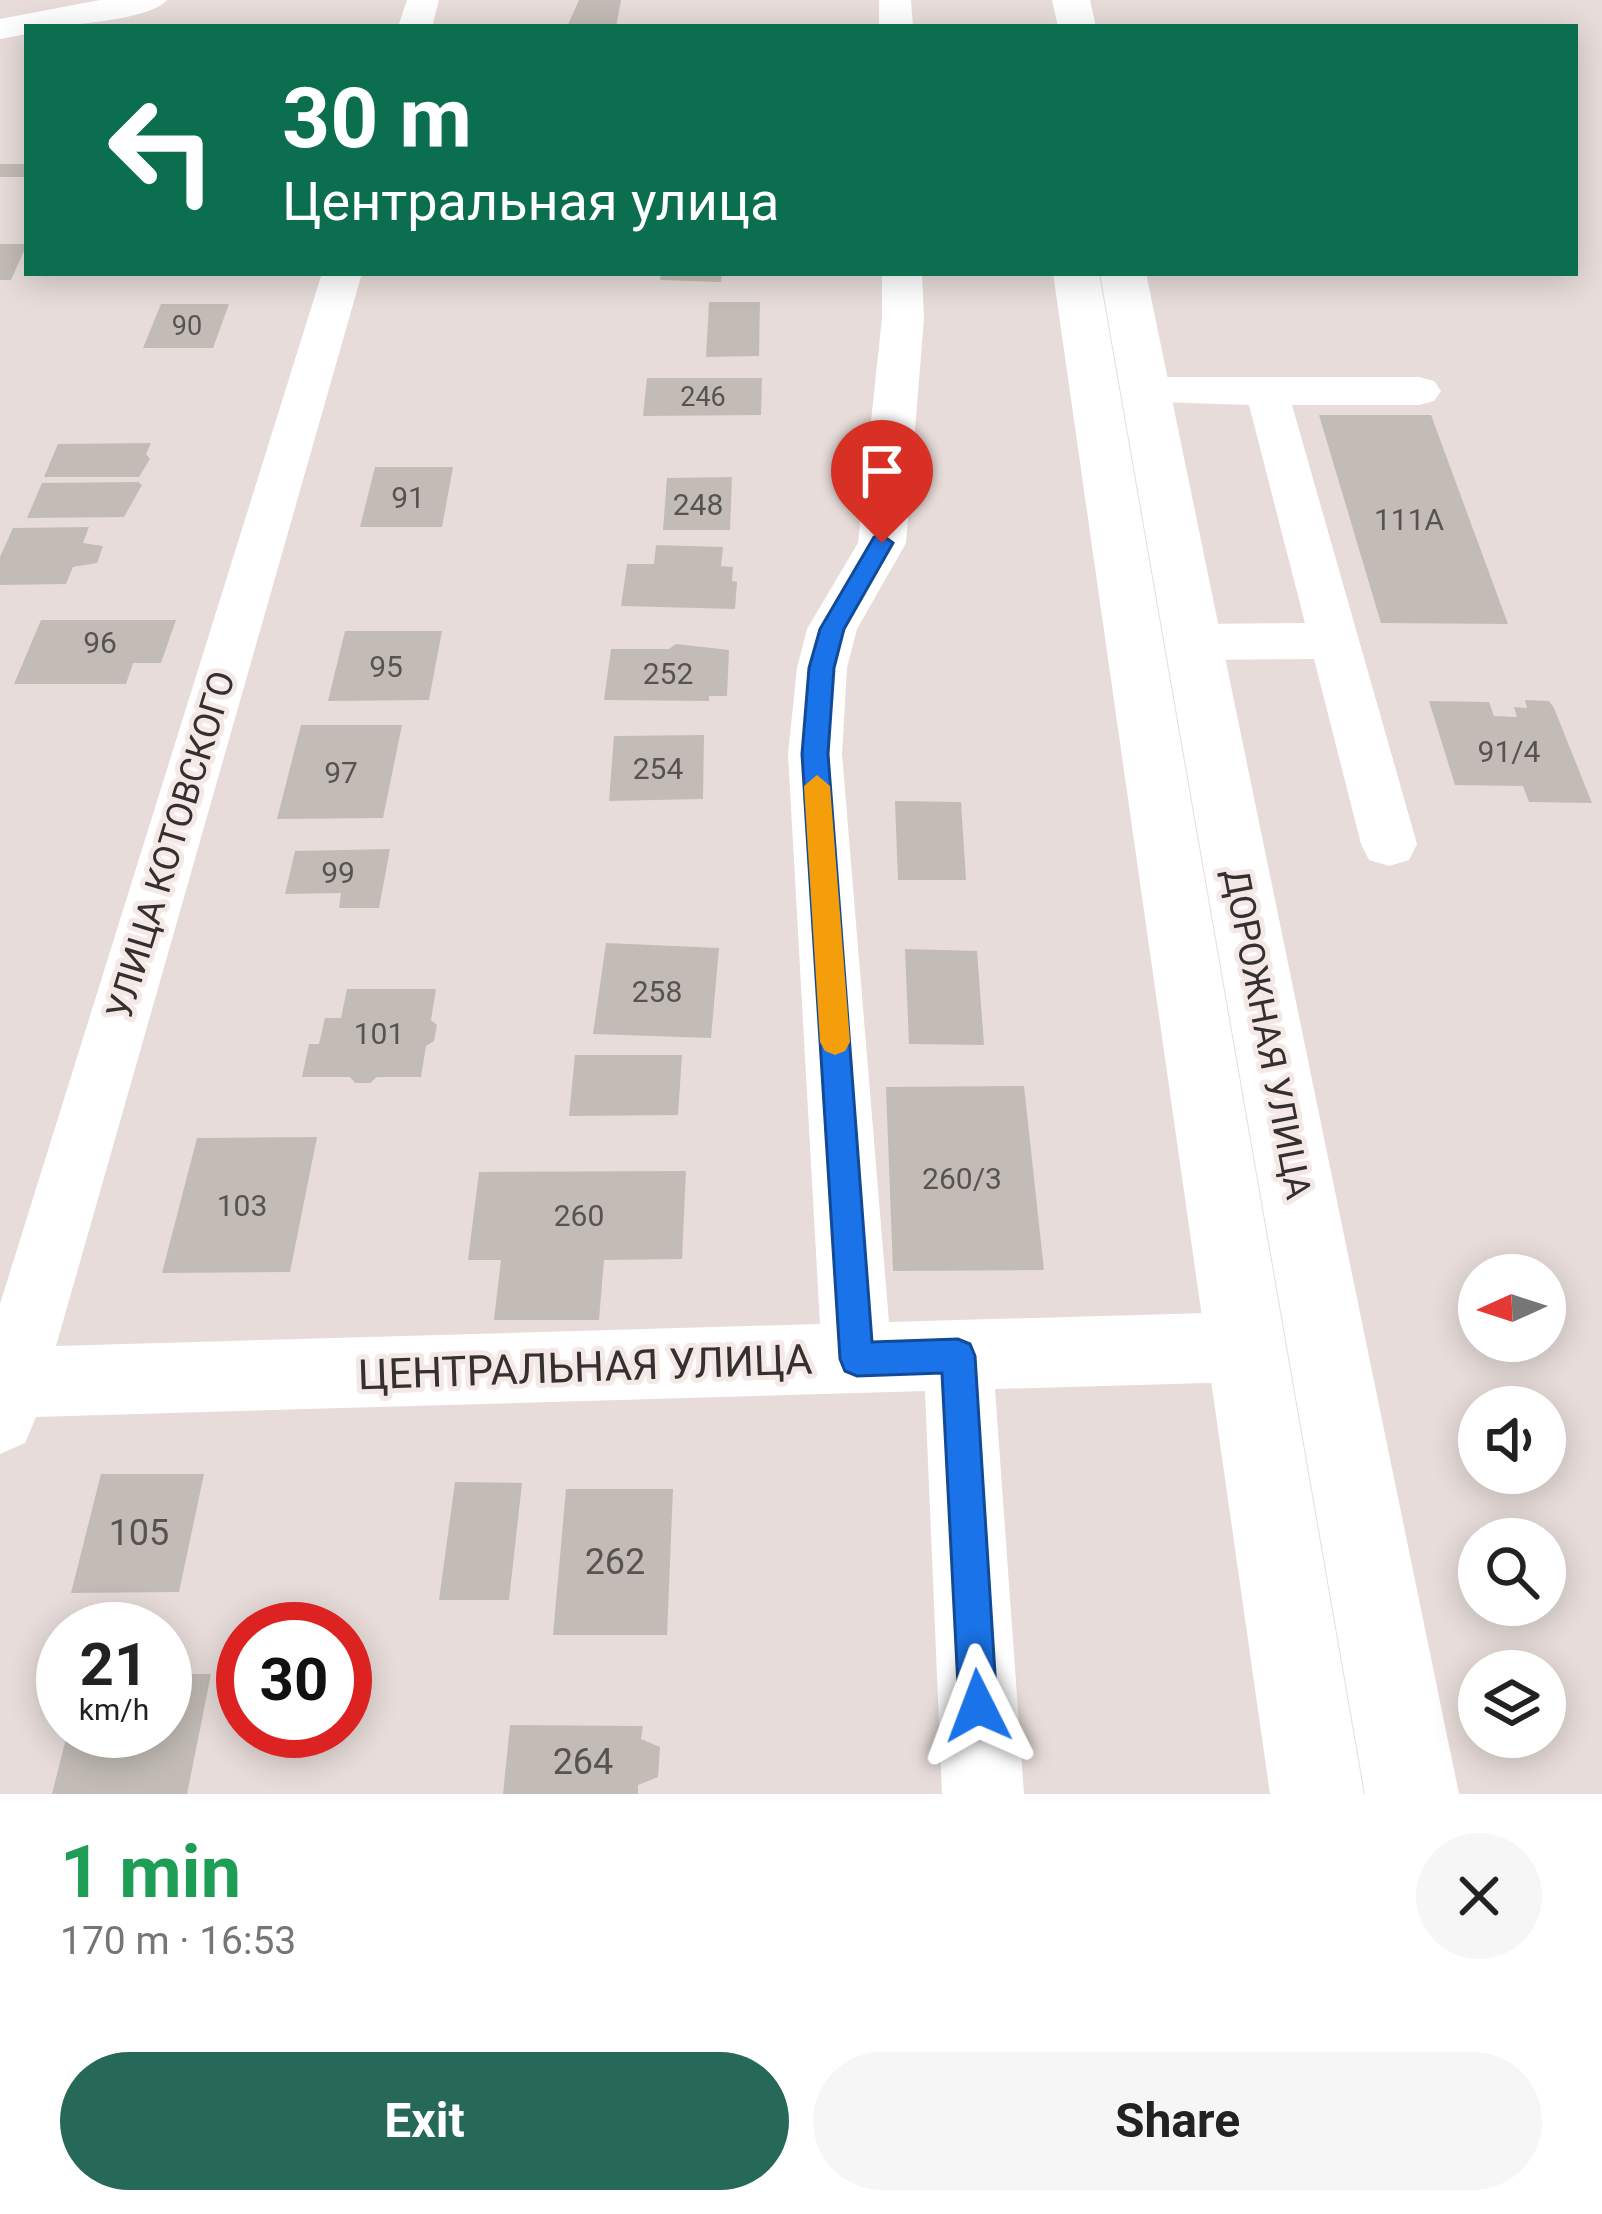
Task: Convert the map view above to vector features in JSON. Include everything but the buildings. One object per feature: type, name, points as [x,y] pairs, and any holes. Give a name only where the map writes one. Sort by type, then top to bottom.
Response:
[{"type":"main road","points":[[1047,4],[1073,24]]},
{"type":"main road","name":"ДОРОЖНАЯ УЛИЦА","points":[[1076,276],[1317,1794]]},
{"type":"main road","name":"ДОРОЖНАЯ УЛИЦА","points":[[1124,276],[1412,1794]]},
{"type":"street","points":[[51,24],[151,0]]},
{"type":"street","name":"УЛИЦА КОТОВСКОГО","points":[[4,1395],[340,276]]},
{"type":"street","points":[[857,1359],[815,754],[821,668],[832,629],[882,543],[903,318],[902,276]]},
{"type":"street","points":[[1145,392],[1419,392]]},
{"type":"street","points":[[1267,392],[1389,844]]},
{"type":"street","points":[[1193,642],[1334,641]]},
{"type":"street","name":"ЦЕНТРАЛЬНАЯ УЛИЦА","points":[[4,1395],[1243,1347]]},
{"type":"street","points":[[958,1356],[983,1794]]},
{"type":"slow traffic","points":[[817,786],[835,1042]]},
{"type":"route","points":[[882,543],[832,629],[821,668],[815,754],[857,1359],[958,1356],[978,1706]]}]
